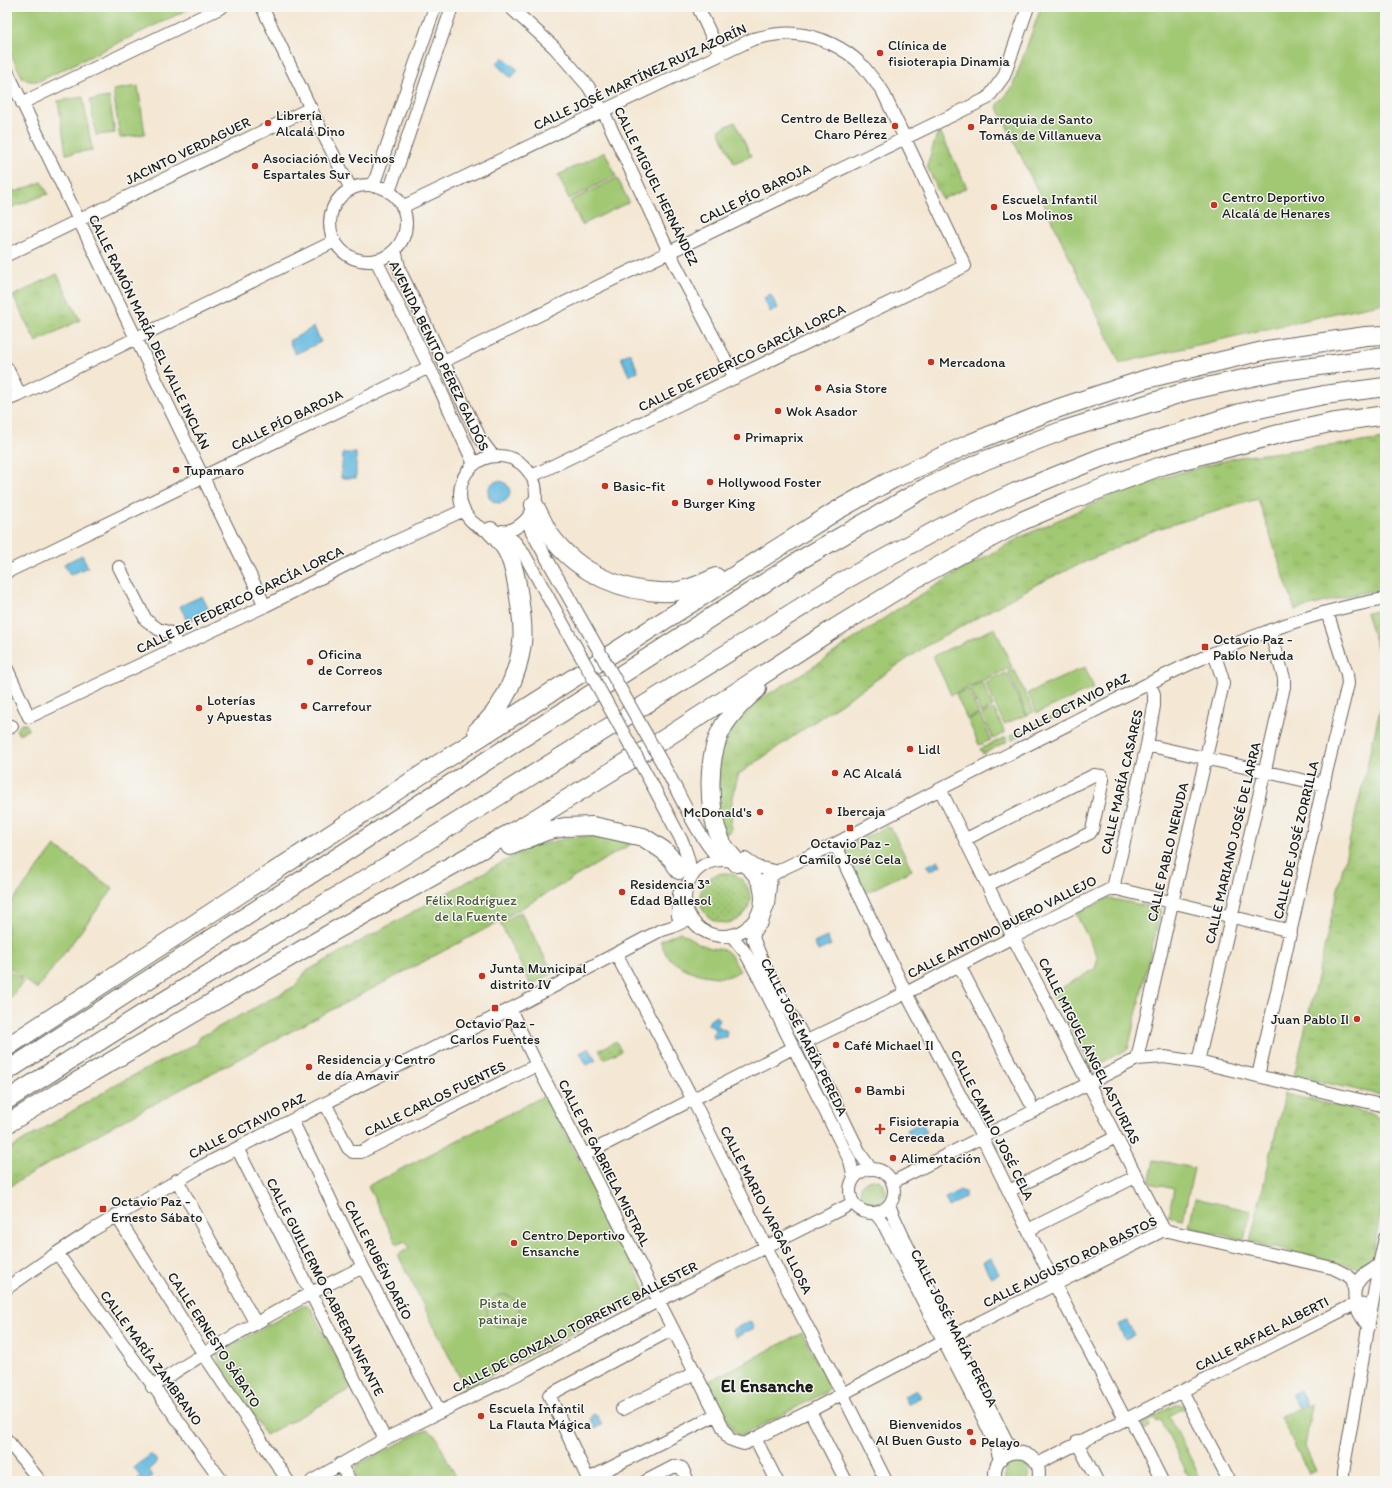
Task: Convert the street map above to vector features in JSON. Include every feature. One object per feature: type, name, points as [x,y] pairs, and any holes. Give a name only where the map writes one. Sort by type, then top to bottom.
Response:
[{"type":"highway","points":[[7,1047],[421,775],[836,511],[893,479],[971,443],[1053,410],[1146,379],[1267,350],[1366,336],[1385,335]]},
{"type":"highway","points":[[7,1071],[452,783],[802,560],[925,488],[986,460],[1064,430],[1188,391],[1275,372],[1385,357]]},
{"type":"highway","points":[[7,1100],[144,1013],[377,872],[843,581],[944,526],[1016,492],[1100,458],[1188,429],[1240,413],[1324,396],[1385,386]]},
{"type":"highway","points":[[1188,429],[1240,423],[1316,406],[1359,400],[1385,399]]},
{"type":"highway","points":[[7,1124],[336,930],[525,825],[664,739],[835,628],[915,579],[1022,521],[1080,496],[1161,466],[1204,453],[1330,423],[1385,414]]},
{"type":"highway","points":[[532,511],[550,535],[566,552],[585,568],[621,586],[641,591],[671,592],[701,584],[726,573],[815,518],[836,511]]},
{"type":"highway","points":[[421,775],[484,725],[498,708],[511,684],[518,664],[522,642],[521,618],[516,577],[509,554],[496,531]]},
{"type":"highway","points":[[728,858],[713,817],[711,794],[711,769],[715,748],[724,725],[742,702],[769,678],[835,628]]},
{"type":"highway","points":[[133,964],[452,783]]},
{"type":"highway","points":[[336,930],[401,901],[525,838],[565,827],[593,826],[643,837],[663,850],[673,860],[685,878]]},
{"type":"highway","points":[[59,1092],[120,1046],[185,1001],[340,903],[377,872]]},
{"type":"street","points":[[22,103],[222,7]]},
{"type":"street","points":[[262,7],[310,108],[351,189]]},
{"type":"street","points":[[373,186],[435,7]]},
{"type":"street","points":[[389,192],[452,7]]},
{"type":"street","name":"CALLE MIGUEL HERNÁNDEZ","points":[[510,7],[554,47],[588,86],[603,111],[669,252],[735,378]]},
{"type":"street","points":[[698,7],[720,54]]},
{"type":"street","name":"CALLE PÍO BAROJA","points":[[444,361],[988,98],[1004,76],[1028,7]]},
{"type":"street","name":"CALLE JOSÉ MARTÍNEZ RUIZ AZORÍN","points":[[402,207],[753,39],[774,34],[796,34],[825,41],[843,50],[862,65],[882,90],[965,266]]},
{"type":"street","name":"CALLE RAMÓN MARÍA DEL VALLE INCLÁN","points":[[7,71],[264,606]]},
{"type":"street","name":"JACINTO VERDAGUER","points":[[7,255],[310,108]]},
{"type":"street","points":[[363,186],[373,186],[389,192],[402,207],[406,222],[405,232],[401,242],[395,250],[386,257],[376,260],[357,260],[346,254],[334,241],[330,228],[330,217],[334,205],[351,189],[363,186]]},
{"type":"street","points":[[7,400],[334,241]]},
{"type":"street","name":"AVENIDA BENITO PÉREZ GALDÓS","points":[[395,250],[400,271],[481,440],[494,456]]},
{"type":"street","name":"AVENIDA BENITO PÉREZ GALDÓS","points":[[376,260],[467,446],[474,464]]},
{"type":"street","name":"CALLE DE FEDERICO GARCÍA LORCA","points":[[532,476],[965,266]]},
{"type":"street","name":"CALLE PÍO BAROJA","points":[[7,572],[429,367]]},
{"type":"street","points":[[7,368],[20,395]]},
{"type":"street","points":[[494,456],[505,456],[516,460],[525,467],[532,476],[536,492],[532,511],[531,530],[670,777],[699,834],[708,847],[746,868],[756,880],[760,905],[756,916],[749,925],[740,931],[731,935],[712,934],[703,929],[691,918],[686,906],[685,897],[685,878],[688,858],[683,843],[582,658],[524,554],[515,542],[496,531],[480,527],[473,522],[464,510],[460,498],[461,485],[466,474],[474,464],[483,459],[494,456]]},
{"type":"street","name":"CALLE DE FEDERICO GARCÍA LORCA","points":[[7,669],[29,717],[264,606],[360,558],[464,510]]},
{"type":"street","points":[[496,531],[520,525],[532,511]]},
{"type":"street","points":[[119,567],[146,620],[158,629],[171,633],[178,646]]},
{"type":"street","name":"CALLE OCTAVIO PAZ","points":[[756,880],[834,844],[1202,657],[1270,630],[1327,612],[1385,599]]},
{"type":"street","name":"CALLE DE JOSÉ ZORRILLA","points":[[1258,1076],[1348,684],[1347,674],[1327,612]]},
{"type":"street","name":"CALLE MARIANO JOSÉ DE LARRA","points":[[1198,1062],[1284,687],[1284,678],[1270,630]]},
{"type":"street","name":"CALLE PABLO NERUDA","points":[[1138,1059],[1172,902],[1223,684],[1214,653]]},
{"type":"street","name":"CALLE MARÍA CASARES","points":[[1113,888],[1147,745],[1154,706],[1154,694],[1149,683]]},
{"type":"street","points":[[1147,745],[1324,785]]},
{"type":"street","points":[[966,839],[1094,775],[1102,776],[1103,780],[1092,830],[1090,833],[988,885]]},
{"type":"street","name":"CALLE MIGUEL ÁNGEL ASTURIAS","points":[[940,789],[1013,937],[1164,1230]]},
{"type":"street","name":"CALLE CAMILO JOSÉ CELA","points":[[834,844],[906,992],[982,1137],[1055,1285],[1162,1481]]},
{"type":"street","points":[[679,920],[679,892],[685,878],[709,863],[728,858],[776,872],[768,905],[762,922],[756,930],[753,939]]},
{"type":"street","name":"CALLE ANTONIO BUERO VALLEJO","points":[[805,1042],[1113,888],[1291,931]]},
{"type":"street","points":[[679,920],[686,906]]},
{"type":"street","name":"CALLE OCTAVIO PAZ","points":[[7,1288],[57,1253],[116,1215],[177,1180],[510,1009],[679,920],[691,918]]},
{"type":"street","points":[[679,920],[705,935],[734,944],[747,962],[751,964]]},
{"type":"street","name":"CALLE JOSÉ MARÍA PEREDA","points":[[749,925],[753,939],[766,969],[805,1042],[861,1155],[871,1169]]},
{"type":"street","name":"CALLE JOSÉ MARÍA PEREDA","points":[[731,935],[745,952],[850,1161],[854,1178]]},
{"type":"street","name":"CALLE MARIO VARGAS LLOSA","points":[[616,954],[693,1100],[775,1265],[886,1481]]},
{"type":"street","points":[[960,965],[1030,1102]]},
{"type":"street","name":"CALLE DE GABRIELA MISTRAL","points":[[510,1009],[537,1065],[729,1439],[744,1444],[755,1438]]},
{"type":"street","points":[[584,1155],[793,1048]]},
{"type":"street","points":[[893,1182],[1138,1059],[1164,1057],[1198,1062],[1385,1106]]},
{"type":"street","name":"CALLE CARLOS FUENTES","points":[[325,1103],[348,1148],[353,1152],[361,1152],[537,1065]]},
{"type":"street","points":[[1385,1109],[1385,1116]]},
{"type":"street","name":"CALLE RUBÉN DARÍO","points":[[292,1120],[363,1267],[440,1412]]},
{"type":"street","points":[[1009,1191],[1116,1137]]},
{"type":"street","name":"CALLE GUILLERMO CABRERA INFANTE","points":[[237,1148],[385,1439]]},
{"type":"street","points":[[871,1169],[882,1171],[893,1182],[893,1200],[883,1211],[866,1213],[853,1203],[850,1196],[850,1187],[854,1178],[862,1172],[871,1169]]},
{"type":"street","points":[[1028,1230],[1137,1176]]},
{"type":"street","points":[[177,1180],[256,1322]]},
{"type":"street","name":"CALLE DE GONZALO TORRENTE BALLESTER","points":[[312,1481],[385,1439],[526,1370],[658,1301],[853,1203]]},
{"type":"street","name":"CALLE JOSÉ MARÍA PEREDA","points":[[890,1205],[894,1217],[1006,1440],[1015,1452]]},
{"type":"street","name":"CALLE JOSÉ MARÍA PEREDA","points":[[875,1213],[883,1223],[984,1420],[996,1446],[1000,1460]]},
{"type":"street","name":"CALLE ERNESTO SÁBATO","points":[[116,1215],[203,1353],[288,1481]]},
{"type":"street","name":"CALLE AUGUSTO ROA BASTOS","points":[[954,1335],[1164,1230],[1333,1268],[1347,1275],[1353,1280],[1360,1301]]},
{"type":"street","points":[[1342,1480],[1369,1327],[1360,1301],[1379,1265],[1385,1238]]},
{"type":"street","name":"CALLE MARÍA ZAMBRANO","points":[[57,1253],[152,1387],[222,1481]]},
{"type":"street","points":[[1369,1327],[1362,1320],[1358,1282],[1379,1265]]},
{"type":"street","points":[[152,1387],[203,1353],[256,1322],[363,1267]]},
{"type":"street","name":"CALLE RAFAEL ALBERTI","points":[[1037,1464],[1077,1442],[1360,1301]]},
{"type":"street","points":[[673,1329],[549,1395],[588,1478],[716,1415]]},
{"type":"street","points":[[777,1481],[755,1438],[810,1411],[943,1341]]},
{"type":"street","points":[[622,1409],[695,1373]]},
{"type":"street","points":[[1182,1391],[1229,1481]]},
{"type":"street","points":[[810,1411],[846,1481]]},
{"type":"street","points":[[7,1440],[34,1479]]},
{"type":"street","points":[[1077,1442],[1097,1481]]},
{"type":"street","points":[[996,1481],[995,1473],[1000,1460],[1009,1453],[1015,1452],[1028,1455],[1037,1464],[1039,1470],[1038,1481]]},
{"type":"street","points":[[340,1464],[350,1481]]},
{"type":"street","points":[[646,1481],[675,1466],[682,1468],[688,1481]]},
{"type":"green space","points":[[7,7],[193,7],[39,81],[34,81],[24,79],[22,77],[7,46]]},
{"type":"green space","name":"Centro Deportivo Alcalá de Henares","points":[[1041,7],[1385,7],[1385,303],[1120,363],[997,106],[1012,88]]},
{"type":"green space","points":[[138,86],[145,134],[120,138],[113,90]]},
{"type":"green space","points":[[83,97],[92,150],[66,154],[58,101]]},
{"type":"green space","points":[[109,97],[115,133],[96,135],[90,100]]},
{"type":"green space","points":[[735,122],[751,156],[734,163],[719,130]]},
{"type":"green space","points":[[941,133],[967,188],[942,199],[927,166],[937,134]]},
{"type":"green space","points":[[605,152],[616,176],[569,199],[558,175]]},
{"type":"green space","points":[[617,178],[629,202],[582,225],[570,201]]},
{"type":"green space","points":[[7,179],[15,192],[42,182],[48,194],[7,209]]},
{"type":"green space","points":[[57,274],[80,320],[36,342],[13,296]]},
{"type":"green space","points":[[1385,439],[1385,588],[1295,610],[1258,499],[1157,529],[1037,584],[925,647],[739,774],[732,797],[731,832],[723,834],[718,816],[720,752],[736,724],[759,700],[810,669],[899,608],[958,572],[1019,538],[1110,496],[1175,474],[1239,457]]},
{"type":"green space","points":[[1385,609],[1385,671],[1366,613]]},
{"type":"green space","points":[[995,628],[1012,667],[951,695],[933,656]]},
{"type":"green space","points":[[1085,667],[1094,688],[1037,713],[1028,693]]},
{"type":"green space","points":[[1014,669],[1034,712],[1027,715],[1008,672]]},
{"type":"green space","points":[[1006,673],[1026,715],[1004,724],[985,682]]},
{"type":"green space","points":[[982,682],[993,707],[981,713],[970,688]]},
{"type":"green space","points":[[968,689],[979,714],[967,719],[956,694]]},
{"type":"green space","points":[[1385,689],[1385,1091],[1381,1095],[1294,1076]]},
{"type":"green space","points":[[1075,706],[1012,740],[1010,736]]},
{"type":"green space","points":[[994,709],[1005,733],[993,739],[982,714]]},
{"type":"green space","points":[[980,715],[991,740],[979,745],[968,720]]},
{"type":"green space","points":[[21,724],[26,724],[28,730],[18,734],[16,729]]},
{"type":"green space","points":[[1006,737],[1008,741],[983,754],[980,749]]},
{"type":"green space","points":[[886,827],[891,828],[912,870],[865,893],[846,854],[846,851],[850,845]]},
{"type":"green space","name":"Félix Rodríguez de la Fuente","points":[[599,835],[631,844],[491,926],[102,1132],[7,1188],[7,1151],[115,1085],[197,1043],[200,1037],[297,985],[305,972],[530,847],[568,838]]},
{"type":"green space","points":[[55,846],[113,889],[37,989],[7,966],[7,908]]},
{"type":"green space","points":[[720,873],[730,873],[743,880],[750,893],[750,903],[743,916],[730,923],[720,923],[711,919],[704,912],[700,903],[700,893],[704,884],[711,877]]},
{"type":"green space","points":[[1108,898],[1161,909],[1128,1049],[1091,1068],[1052,993],[1095,969],[1098,958],[1076,914]]},
{"type":"green space","points":[[521,912],[553,973],[531,985],[500,923]]},
{"type":"green space","points":[[680,932],[700,944],[711,948],[725,950],[730,954],[740,971],[727,977],[718,977],[703,975],[681,967],[668,956],[660,941]]},
{"type":"green space","points":[[7,969],[24,981],[7,1003]]},
{"type":"green space","points":[[616,1041],[621,1051],[604,1059],[599,1050]]},
{"type":"green space","points":[[1285,1094],[1373,1114],[1377,1117],[1385,1134],[1385,1190],[1372,1257],[1366,1265],[1360,1268],[1250,1242]]},
{"type":"green space","name":"Centro Deportivo Ensanche","points":[[546,1095],[643,1285],[644,1293],[640,1299],[465,1388],[398,1255],[409,1248],[405,1241],[397,1245],[368,1186]]},
{"type":"green space","points":[[1154,1160],[1194,1168],[1183,1220],[1168,1217],[1174,1189],[1149,1183]]},
{"type":"green space","points":[[873,1179],[882,1183],[886,1192],[882,1201],[873,1205],[864,1201],[860,1192],[864,1183]]},
{"type":"green space","points":[[1195,1198],[1251,1211],[1244,1240],[1189,1227]]},
{"type":"green space","name":"Pista de patinaje","points":[[503,1295],[514,1300],[519,1311],[514,1322],[503,1327],[492,1322],[487,1311],[492,1300]]},
{"type":"green space","points":[[303,1306],[308,1306],[311,1309],[352,1388],[266,1435],[219,1362],[217,1355],[219,1352]]},
{"type":"green space","points":[[802,1333],[828,1383],[829,1387],[826,1392],[743,1435],[739,1435],[734,1432],[707,1382]]},
{"type":"green space","points":[[1312,1404],[1305,1447],[1316,1471],[1309,1474],[1280,1416]]},
{"type":"green space","points":[[1175,1405],[1184,1405],[1186,1407],[1169,1416],[1202,1481],[1191,1481],[1161,1420],[1157,1422],[1154,1418],[1148,1422],[1150,1426],[1144,1431],[1144,1421]]},
{"type":"green space","points":[[425,1430],[428,1430],[435,1435],[458,1481],[359,1481],[356,1475],[356,1470],[359,1464]]},
{"type":"green space","points":[[1014,1462],[1022,1463],[1027,1467],[1029,1473],[1028,1481],[1006,1481],[1004,1475],[1005,1472],[1009,1465]]},
{"type":"water","points":[[503,57],[518,70],[511,78],[496,64]]},
{"type":"water","points":[[770,294],[778,308],[770,312],[764,298]]},
{"type":"water","points":[[314,327],[321,342],[295,354],[289,341]]},
{"type":"water","points":[[630,353],[638,371],[629,376],[621,357]]},
{"type":"water","points":[[343,453],[356,453],[356,478],[341,478]]},
{"type":"water","points":[[499,481],[507,484],[510,492],[507,500],[499,503],[491,500],[488,492],[491,484]]},
{"type":"water","points":[[82,555],[88,567],[70,575],[64,564]]},
{"type":"water","points":[[202,596],[210,612],[187,621],[180,606]]},
{"type":"water","points":[[938,860],[941,865],[930,871],[927,866]]},
{"type":"water","points":[[827,937],[831,945],[818,951],[814,943]]},
{"type":"water","points":[[716,1016],[719,1019],[717,1024],[719,1027],[727,1031],[726,1037],[715,1039],[713,1036],[715,1029],[708,1024],[710,1020]]},
{"type":"water","points":[[589,1048],[596,1060],[587,1065],[580,1053]]},
{"type":"water","points":[[922,1122],[926,1132],[912,1139],[907,1130]]},
{"type":"water","points":[[960,1190],[965,1192],[965,1198],[949,1207],[945,1198]]},
{"type":"water","points":[[991,1258],[999,1274],[991,1278],[983,1262]]},
{"type":"water","points":[[750,1321],[754,1328],[736,1337],[732,1330]]},
{"type":"water","points":[[1127,1321],[1134,1335],[1125,1339],[1118,1325]]},
{"type":"water","points":[[917,1390],[921,1397],[908,1404],[904,1396]]},
{"type":"water","points":[[1300,1390],[1307,1404],[1299,1407],[1292,1394]]},
{"type":"water","points":[[593,1414],[597,1416],[602,1425],[595,1428],[591,1419]]},
{"type":"water","points":[[151,1454],[158,1462],[148,1470],[153,1476],[147,1481],[140,1481],[138,1479],[140,1476],[134,1468]]},
{"type":"place","name":"Clínica de fisioterapia Dinamia","points":[[880,53]]},
{"type":"place","name":"Librería Alcalá Dino","points":[[268,123]]},
{"type":"place","name":"Centro de Belleza Charo Pérez","points":[[895,126]]},
{"type":"place","name":"Parroquia de Santo Tomás de Villanueva","points":[[971,127]]},
{"type":"place","name":"Asociación de Vecinos Espartales Sur","points":[[255,166]]},
{"type":"place","name":"Centro Deportivo Alcalá de Henares","points":[[1214,205]]},
{"type":"place","name":"Escuela Infantil Los Molinos","points":[[994,207]]},
{"type":"place","name":"Mercadona","points":[[931,362]]},
{"type":"place","name":"Asia Store","points":[[818,388]]},
{"type":"place","name":"Wok Asador","points":[[778,411]]},
{"type":"place","name":"Primaprix","points":[[737,437]]},
{"type":"place","name":"Tupamaro","points":[[176,470]]},
{"type":"place","name":"Hollywood Foster","points":[[710,482]]},
{"type":"place","name":"Basic-fit","points":[[605,486]]},
{"type":"place","name":"Burger King","points":[[675,503]]},
{"type":"place","name":"Octavio Paz - Pablo Neruda","points":[[1205,647]]},
{"type":"place","name":"Oficina de Correos","points":[[310,662]]},
{"type":"place","name":"Carrefour","points":[[304,706]]},
{"type":"place","name":"Loterías y Apuestas","points":[[199,708]]},
{"type":"place","name":"Lidl","points":[[910,749]]},
{"type":"place","name":"AC Alcalá","points":[[835,773]]},
{"type":"place","name":"Ibercaja","points":[[829,811]]},
{"type":"place","name":"McDonald's","points":[[760,812]]},
{"type":"place","name":"Octavio Paz - Camilo José Cela","points":[[850,828]]},
{"type":"place","name":"Residencia 3ª Edad Ballesol","points":[[622,892]]},
{"type":"place","name":"Junta Municipal distrito IV","points":[[482,976]]},
{"type":"place","name":"Octavio Paz - Carlos Fuentes","points":[[495,1008]]},
{"type":"place","name":"Juan Pablo II","points":[[1357,1019]]},
{"type":"place","name":"Café Michael II","points":[[836,1045]]},
{"type":"place","name":"Residencia y Centro de día Amavir","points":[[309,1067]]},
{"type":"place","name":"Bambi","points":[[858,1090]]},
{"type":"place","name":"Fisioterapia Cereceda","points":[[880,1129]]},
{"type":"place","name":"Alimentación","points":[[893,1158]]},
{"type":"place","name":"Octavio Paz - Ernesto Sábato","points":[[103,1209]]},
{"type":"place","name":"Centro Deportivo Ensanche","points":[[514,1243]]},
{"type":"place","name":"Escuela Infantil La Flauta Mágica","points":[[481,1416]]},
{"type":"place","name":"Bienvenidos Al Buen Gusto","points":[[970,1432]]},
{"type":"place","name":"Pelayo","points":[[973,1442]]},
{"type":"district","name":"El Ensanche","points":[[767,1386]]}]
